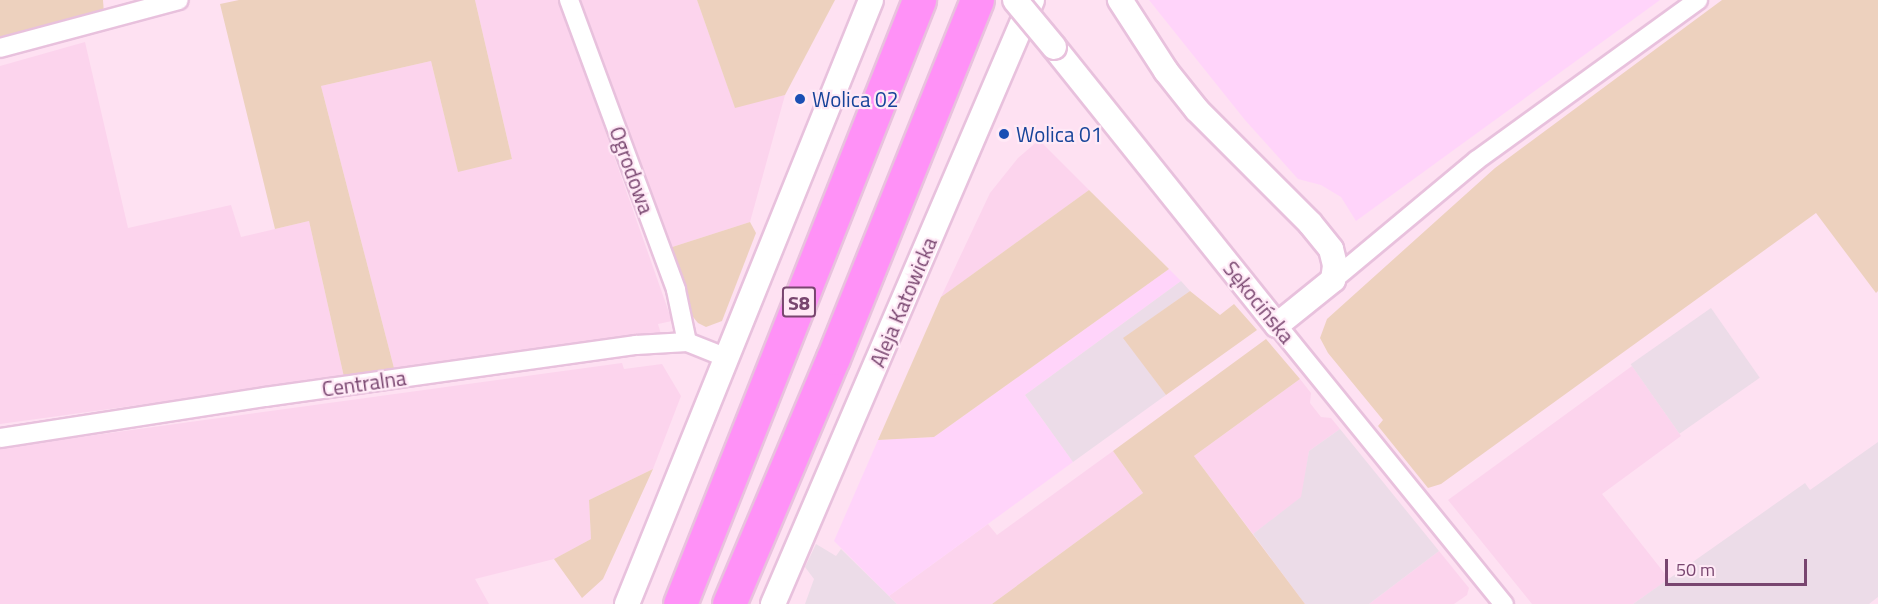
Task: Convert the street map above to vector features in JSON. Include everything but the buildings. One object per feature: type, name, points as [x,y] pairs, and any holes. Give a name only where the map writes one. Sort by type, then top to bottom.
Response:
[{"type":"highway","name":"S8","points":[[680,604],[919,0]]},
{"type":"highway","name":"S8","points":[[729,604],[833,358],[977,0]]},
{"type":"street","points":[[0,48],[179,0]]},
{"type":"street","name":"Ogrodowa","points":[[569,0],[676,290],[687,342]]},
{"type":"street","points":[[627,604],[871,0]]},
{"type":"street","name":"Sękocińska","points":[[1015,0],[1504,604]]},
{"type":"street","name":"Aleja Katowicka","points":[[773,604],[1032,0]]},
{"type":"street","points":[[1120,0],[1166,71],[1197,110],[1303,215],[1331,249],[1335,265],[1333,280]]},
{"type":"street","points":[[1277,325],[1477,160],[1698,0]]},
{"type":"street","name":"Centralna","points":[[0,438],[300,392],[636,345],[687,342],[727,358]]},
{"type":"shaded area","points":[[0,0],[103,0],[104,14],[0,39]]},
{"type":"shaded area","points":[[239,0],[475,0],[512,159],[458,172],[431,61],[321,86],[394,368],[344,377],[309,221],[275,229],[220,4]]},
{"type":"shaded area","points":[[475,0],[559,0],[672,321],[658,324],[661,334],[394,368],[321,86],[431,61],[458,171],[512,159]]},
{"type":"shaded area","points":[[576,0],[697,0],[735,107],[785,95],[750,222],[666,249]]},
{"type":"shaded area","points":[[697,0],[835,0],[785,95],[735,108]]},
{"type":"shaded area","points":[[1149,0],[1660,0],[1356,221],[1341,197],[1321,185],[1298,179],[1245,120]]},
{"type":"shaded area","points":[[1722,0],[1878,0],[1878,291],[1876,293],[1816,213],[1441,484],[1428,488],[1378,426],[1383,420],[1328,353],[1320,338],[1327,319],[1495,168]]},
{"type":"shaded area","points":[[85,42],[128,228],[231,205],[241,237],[309,221],[344,377],[0,424],[0,66]]},
{"type":"shaded area","points":[[1039,140],[1089,190],[941,297],[990,193],[1018,158]]},
{"type":"shaded area","points":[[1089,190],[1169,269],[934,437],[878,440],[941,297]]},
{"type":"shaded area","points":[[750,222],[756,233],[722,321],[706,327],[698,323],[688,311],[666,249]]},
{"type":"shaded area","points":[[1169,269],[1181,281],[1025,395],[1073,462],[889,596],[834,541],[878,440],[934,437]]},
{"type":"shaded area","points":[[1181,281],[1190,291],[1124,338],[1166,395],[1073,462],[1025,395]]},
{"type":"shaded area","points":[[1190,291],[1220,315],[1234,304],[1257,330],[1166,395],[1123,338]]},
{"type":"shaded area","points":[[1711,308],[1760,378],[1679,434],[1631,364]]},
{"type":"shaded area","points":[[1266,339],[1300,379],[1194,456],[1305,604],[992,604],[1143,493],[1113,451]]},
{"type":"shaded area","points":[[622,363],[624,369],[662,364],[681,396],[653,469],[589,500],[591,539],[554,559],[475,579],[489,604],[0,604],[0,448]]},
{"type":"shaded area","points":[[1632,366],[1681,436],[1602,494],[1669,579],[1633,604],[1532,604],[1448,500]]},
{"type":"shaded area","points":[[1300,379],[1311,393],[1310,403],[1321,417],[1331,418],[1340,429],[1309,451],[1302,497],[1253,534],[1194,456]]},
{"type":"shaded area","points":[[1340,429],[1439,551],[1369,604],[1305,604],[1253,534],[1301,497],[1309,451]]},
{"type":"shaded area","points":[[1878,442],[1878,597],[1869,604],[1633,604],[1805,483],[1810,490]]},
{"type":"shaded area","points":[[1113,451],[1143,493],[992,604],[897,604],[889,596],[988,524],[997,535]]},
{"type":"shaded area","points":[[653,469],[603,579],[582,598],[554,559],[591,539],[589,500]]},
{"type":"shaded area","points":[[816,544],[836,556],[841,549],[897,604],[805,604],[814,579],[805,567]]},
{"type":"shaded area","points":[[1439,551],[1469,588],[1467,595],[1454,604],[1369,604]]},
{"type":"place","name":"Wolica 02","points":[[800,99]]},
{"type":"place","name":"Wolica 01","points":[[1004,134]]}]
